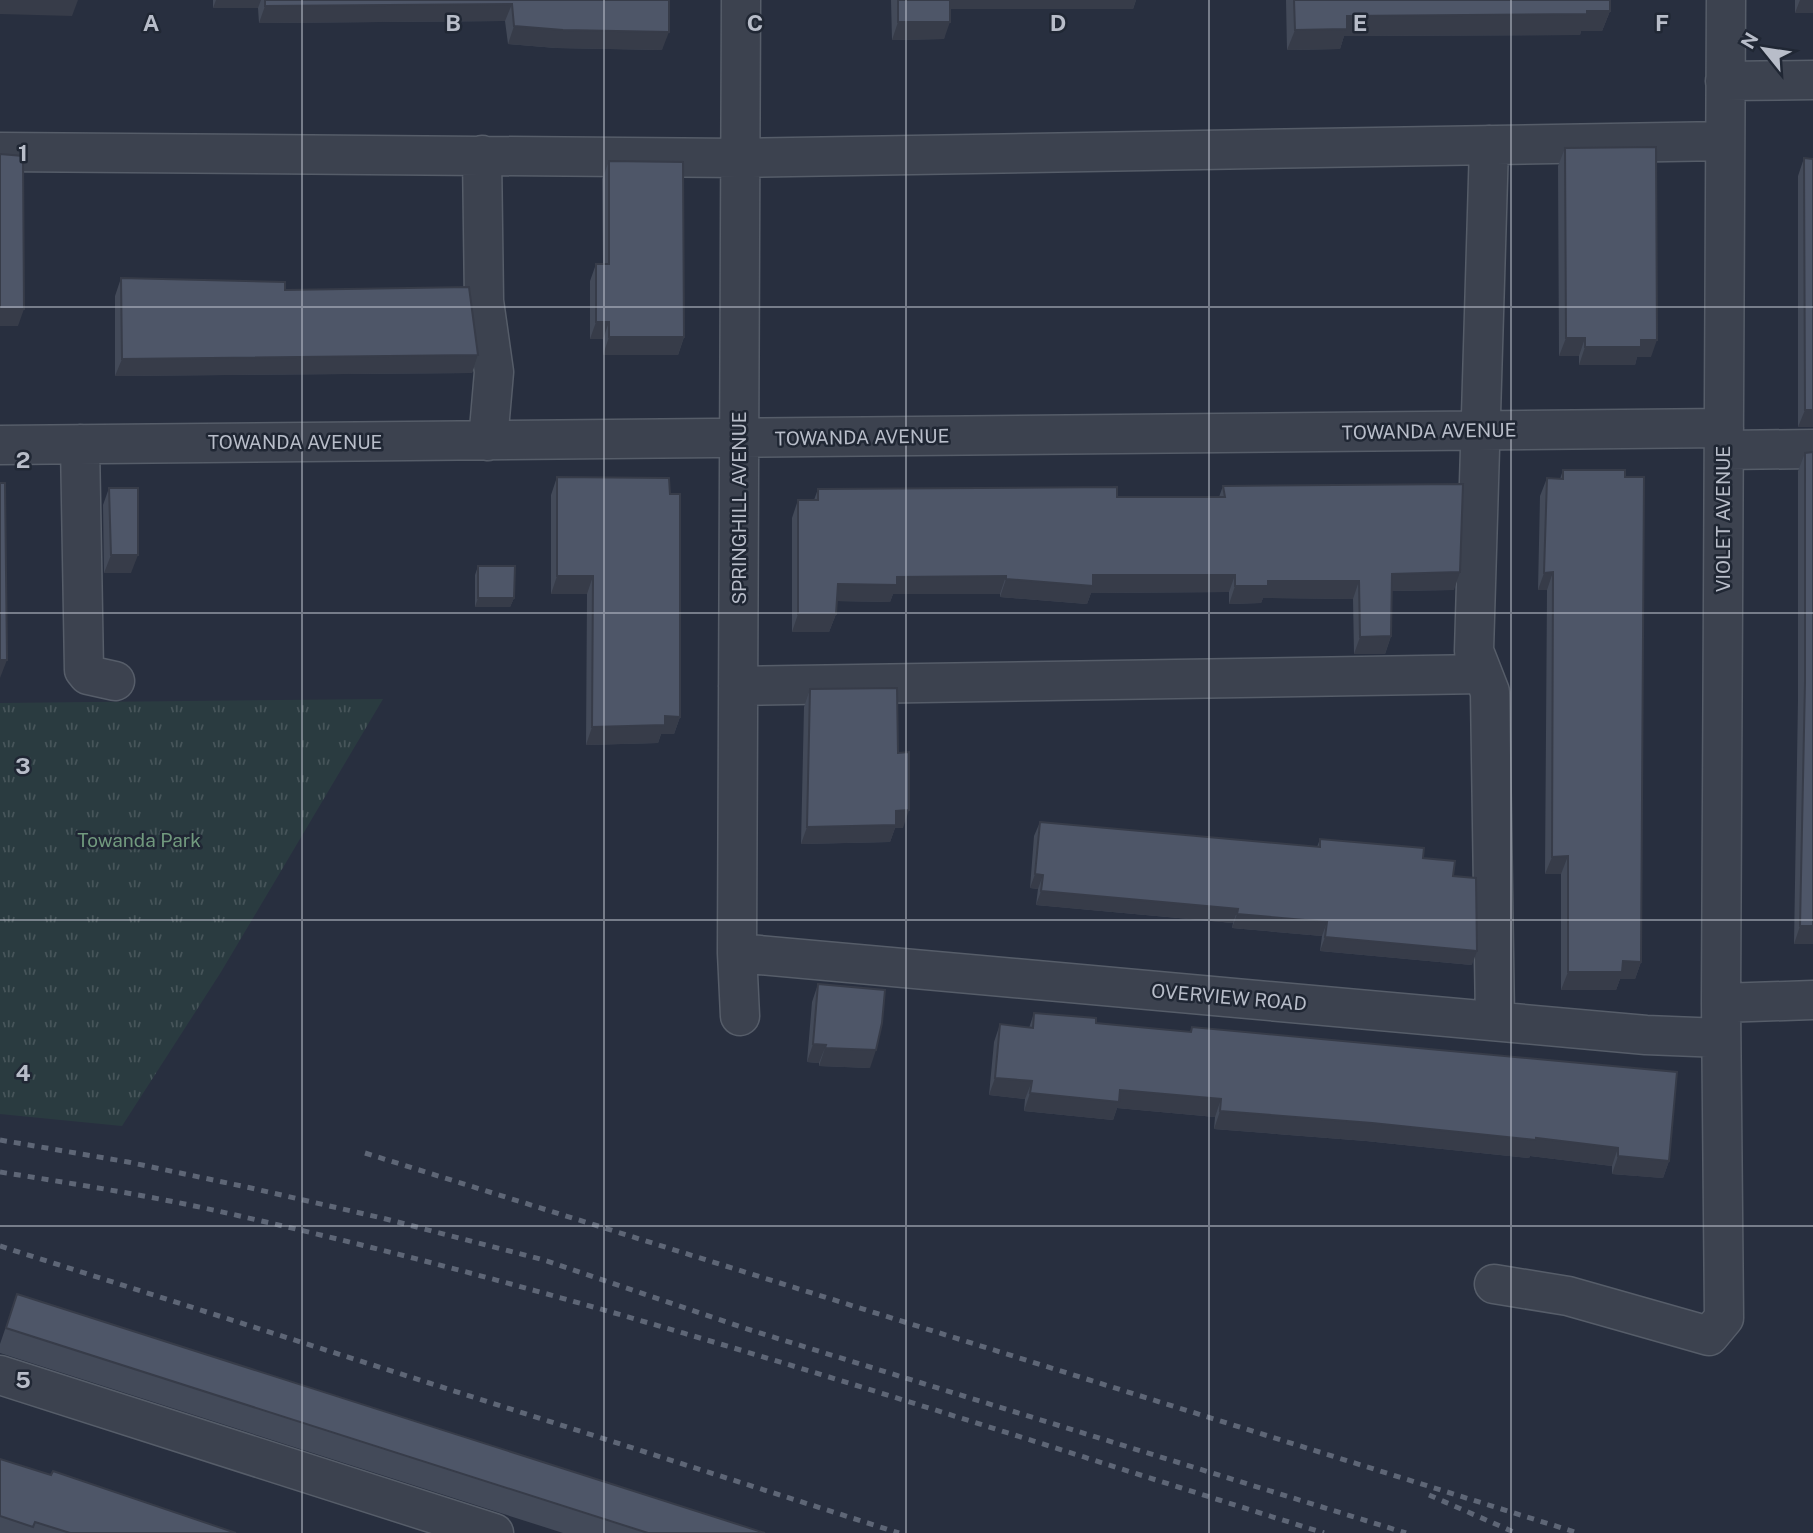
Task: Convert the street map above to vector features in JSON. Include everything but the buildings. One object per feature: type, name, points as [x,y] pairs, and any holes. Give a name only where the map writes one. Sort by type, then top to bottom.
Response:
[{"type":"street","name":"SPRINGHILL AVENUE","points":[[740,1016],[737,953],[741,0]]},
{"type":"street","name":"VIOLET AVENUE","points":[[1494,1284],[1568,1296],[1709,1336],[1724,1318],[1721,1020],[1726,0]]},
{"type":"street","points":[[1725,81],[1813,80]]},
{"type":"street","points":[[0,152],[740,158],[1725,141]]},
{"type":"street","points":[[1489,145],[1474,651],[1490,692],[1495,1021]]},
{"type":"street","points":[[482,155],[484,301],[494,372],[488,441]]},
{"type":"street","name":"TOWANDA AVENUE","points":[[0,445],[1480,431],[1724,439],[1813,449]]},
{"type":"street","points":[[80,444],[83,670],[88,675],[115,681]]},
{"type":"street","points":[[738,687],[1483,674]]},
{"type":"street","name":"OVERVIEW ROAD","points":[[737,953],[1646,1035],[1813,1000]]},
{"type":"street","points":[[0,1375],[494,1533]]},
{"type":"green space","name":"Towanda Park","points":[[383,699],[221,972],[122,1126],[0,1114],[0,703]]},
{"type":"railway","points":[[0,1140],[128,1162],[251,1188],[382,1218],[544,1260],[744,1328],[1406,1533]]},
{"type":"railway","points":[[365,1153],[1578,1533]]},
{"type":"railway","points":[[0,1172],[214,1210],[517,1286],[787,1364],[1324,1533]]},
{"type":"railway","points":[[0,1246],[899,1533]]},
{"type":"railway","points":[[1429,1495],[1516,1533]]}]
